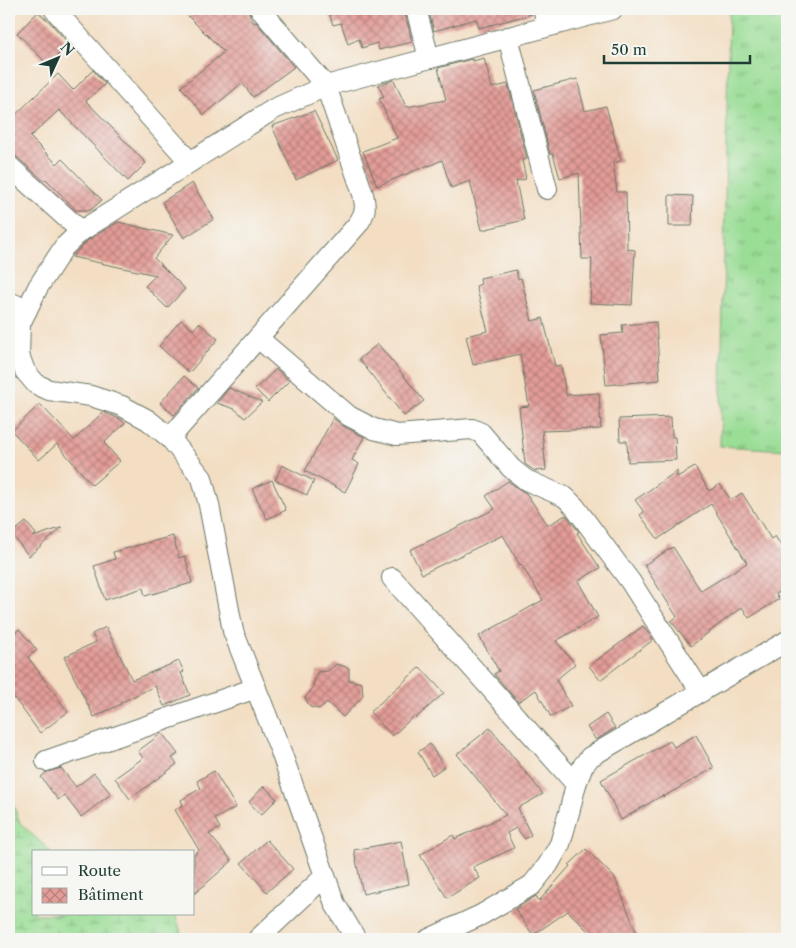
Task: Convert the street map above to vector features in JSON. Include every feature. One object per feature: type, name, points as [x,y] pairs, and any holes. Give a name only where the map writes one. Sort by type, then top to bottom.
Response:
[{"type":"street","points":[[54,9],[190,162]]},
{"type":"street","points":[[170,438],[358,224],[366,207],[364,194],[326,86],[260,9]]},
{"type":"street","points":[[416,9],[429,58]]},
{"type":"street","points":[[356,939],[335,904],[280,749],[233,631],[202,478],[170,438],[148,420],[122,406],[91,396],[49,390],[36,384],[25,372],[19,355],[20,324],[18,306],[38,287],[64,247],[81,231],[274,109],[326,86],[508,37],[545,18],[613,9]]},
{"type":"street","points":[[508,37],[547,189]]},
{"type":"street","points":[[9,166],[81,231]]},
{"type":"street","points":[[258,338],[349,416],[374,430],[397,434],[472,429],[481,433],[511,468],[526,480],[565,496],[630,581],[701,692]]},
{"type":"street","points":[[392,578],[576,784]]},
{"type":"street","points":[[430,939],[481,915],[532,885],[548,865],[560,844],[576,784],[583,766],[590,757],[787,641]]},
{"type":"street","points":[[46,761],[256,688]]},
{"type":"street","points":[[258,939],[325,876]]},
{"type":"green space","points":[[729,9],[787,9],[787,450],[720,446]]},
{"type":"green space","points":[[9,793],[20,823],[49,850],[32,850],[32,916],[176,916],[183,939],[14,939],[9,937]]},
{"type":"building","points":[[181,9],[247,9],[254,23],[256,22],[294,67],[253,97],[242,83],[204,115],[181,87],[224,52]]},
{"type":"building","points":[[328,9],[404,9],[412,42],[379,50],[377,43],[362,48],[359,39],[348,44],[341,23],[333,25]]},
{"type":"building","points":[[428,9],[531,9],[532,14],[479,28],[476,19],[434,31]]},
{"type":"building","points":[[38,12],[47,19],[69,44],[48,65],[17,33]]},
{"type":"building","points":[[484,58],[492,88],[508,84],[527,159],[522,160],[526,179],[516,181],[524,220],[482,230],[470,181],[451,188],[442,160],[377,186],[363,151],[397,138],[379,99],[384,97],[378,85],[394,80],[406,107],[446,100],[438,68],[472,59],[473,61]]},
{"type":"building","points":[[93,70],[105,84],[86,101],[146,163],[128,181],[59,110],[30,137],[57,164],[62,159],[102,200],[91,210],[76,210],[46,179],[44,181],[9,150],[9,121],[58,74],[73,90]]},
{"type":"building","points":[[577,79],[585,111],[606,106],[621,161],[613,163],[617,192],[626,192],[627,249],[635,250],[632,305],[590,303],[592,259],[582,259],[579,173],[560,178],[553,154],[550,154],[534,90]]},
{"type":"building","points":[[314,111],[338,160],[296,180],[272,126]]},
{"type":"building","points":[[192,183],[214,219],[184,238],[162,202]]},
{"type":"building","points":[[669,195],[693,196],[692,226],[669,226]]},
{"type":"building","points":[[118,222],[173,235],[154,258],[185,289],[167,308],[145,286],[156,275],[72,257],[88,240]]},
{"type":"building","points":[[516,270],[518,279],[521,278],[532,321],[543,318],[555,366],[561,365],[566,395],[599,393],[601,429],[542,431],[546,470],[535,471],[525,464],[519,407],[529,406],[520,354],[473,365],[466,336],[488,331],[476,286],[481,284],[480,278]]},
{"type":"building","points":[[181,320],[193,330],[199,323],[218,339],[189,373],[159,346]]},
{"type":"building","points":[[656,322],[660,380],[606,385],[601,335],[623,333],[622,325]]},
{"type":"building","points":[[378,344],[424,401],[404,416],[359,359]]},
{"type":"building","points":[[276,369],[289,381],[268,402],[255,389]]},
{"type":"building","points":[[184,376],[198,388],[174,415],[160,403]]},
{"type":"building","points":[[229,388],[262,402],[245,418],[235,409],[217,403]]},
{"type":"building","points":[[40,404],[74,440],[103,412],[120,419],[125,423],[104,443],[120,461],[92,485],[57,444],[39,460],[12,431]]},
{"type":"building","points":[[671,417],[672,437],[675,437],[676,460],[628,462],[627,441],[620,441],[619,419]]},
{"type":"building","points":[[333,418],[343,426],[364,437],[352,460],[359,464],[345,492],[305,471]]},
{"type":"building","points":[[282,465],[314,481],[307,495],[275,480]]},
{"type":"building","points":[[695,467],[709,491],[720,484],[731,500],[742,493],[771,539],[775,536],[787,555],[787,588],[776,594],[779,599],[749,618],[742,607],[691,646],[671,621],[677,617],[644,565],[673,547],[701,591],[747,563],[711,504],[658,539],[640,515],[644,512],[635,500],[677,471],[677,477]]},
{"type":"building","points":[[272,480],[286,510],[267,519],[252,489]]},
{"type":"building","points":[[508,481],[526,493],[548,525],[566,515],[579,532],[577,533],[600,568],[578,581],[598,617],[556,641],[575,664],[556,680],[571,706],[551,717],[536,690],[518,702],[494,674],[499,671],[479,636],[543,600],[503,535],[422,574],[410,550],[495,509],[486,496]]},
{"type":"building","points":[[26,522],[36,534],[33,537],[63,527],[29,556],[11,534]]},
{"type":"building","points":[[173,536],[179,558],[185,556],[192,583],[145,596],[143,588],[105,600],[94,566],[115,559],[113,552]]},
{"type":"building","points":[[643,626],[653,640],[600,680],[589,666]]},
{"type":"building","points":[[106,627],[132,680],[179,661],[184,672],[181,673],[190,695],[164,706],[155,686],[94,717],[64,657],[96,642],[92,634]]},
{"type":"building","points":[[19,629],[37,650],[28,657],[68,712],[40,733],[9,691],[9,638]]},
{"type":"building","points":[[336,664],[349,668],[349,680],[362,683],[363,696],[343,717],[327,702],[319,709],[310,707],[305,698],[312,689],[317,672],[328,671]]},
{"type":"building","points":[[420,667],[444,693],[392,736],[370,712]]},
{"type":"building","points":[[606,714],[615,728],[596,740],[587,727]]},
{"type":"building","points":[[490,728],[543,794],[518,808],[531,835],[525,839],[516,828],[507,833],[514,848],[473,867],[480,878],[447,898],[420,855],[453,835],[455,839],[506,815],[457,754]]},
{"type":"building","points":[[162,733],[178,754],[172,758],[177,764],[130,799],[115,778],[143,758],[138,751]]},
{"type":"building","points":[[696,735],[714,768],[621,820],[601,780],[670,741],[674,747]]},
{"type":"building","points":[[430,744],[444,767],[432,775],[418,752]]},
{"type":"building","points":[[61,768],[76,787],[94,773],[111,794],[81,817],[64,795],[58,800],[41,777],[47,772]]},
{"type":"building","points":[[214,771],[236,807],[215,819],[220,828],[209,834],[232,861],[195,893],[195,854],[199,850],[175,810],[183,805],[181,800],[201,788],[197,781]]},
{"type":"building","points":[[264,786],[277,799],[261,815],[249,802]]},
{"type":"building","points":[[267,840],[293,869],[267,892],[241,863]]},
{"type":"building","points":[[401,841],[409,884],[363,894],[354,850]]},
{"type":"building","points":[[586,849],[615,878],[639,939],[596,939],[568,911],[533,935],[515,909],[536,896],[539,901],[569,865]]}]
